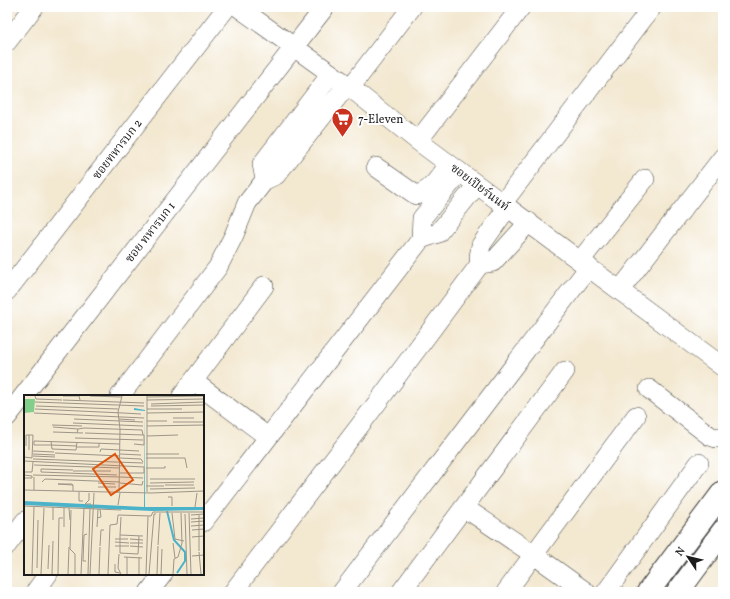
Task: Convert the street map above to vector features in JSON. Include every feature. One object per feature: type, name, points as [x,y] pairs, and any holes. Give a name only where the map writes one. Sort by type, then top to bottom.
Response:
[{"type":"main road","points":[[648,592],[723,492]]},
{"type":"main road","points":[[678,592],[723,531]]},
{"type":"street","points":[[7,42],[34,7]]},
{"type":"street","name":"ซอยทหารบก 2","points":[[7,291],[227,7]]},
{"type":"street","name":"ซอยเปียร์นนท์","points":[[238,7],[349,87],[418,141],[723,367]]},
{"type":"street","name":"ซอย ทหารบก 1","points":[[24,395],[325,7]]},
{"type":"street","points":[[121,395],[218,267],[247,203],[265,180],[276,175],[349,87],[412,7]]},
{"type":"street","points":[[418,141],[521,7]]},
{"type":"street","points":[[233,592],[377,403],[480,264],[479,257],[481,245],[505,206],[652,7]]},
{"type":"street","points":[[265,180],[262,164],[331,74]]},
{"type":"street","points":[[620,290],[723,157]]},
{"type":"street","points":[[376,167],[416,195],[421,194],[455,168]]},
{"type":"street","points":[[421,239],[422,218],[455,168]]},
{"type":"street","points":[[342,592],[585,264],[645,179]]},
{"type":"street","points":[[204,521],[421,239],[438,233],[477,185]]},
{"type":"street","points":[[480,264],[493,262],[529,222]]},
{"type":"street","points":[[183,395],[264,286]]},
{"type":"street","points":[[401,592],[465,508],[565,371]]},
{"type":"street","points":[[193,381],[268,437]]},
{"type":"street","points":[[649,389],[710,436],[716,438],[723,437]]},
{"type":"street","name":"ซอย ทหารบก 1","points":[[7,417],[24,395]]},
{"type":"street","points":[[506,592],[636,416]]},
{"type":"street","points":[[606,592],[699,463]]},
{"type":"street","points":[[465,508],[586,592]]},
{"type":"street","points":[[7,545],[24,522]]},
{"type":"street","points":[[35,592],[47,575]]},
{"type":"street","points":[[149,592],[162,575]]},
{"type":"place","name":"7-Eleven","points":[[343,138]]}]
